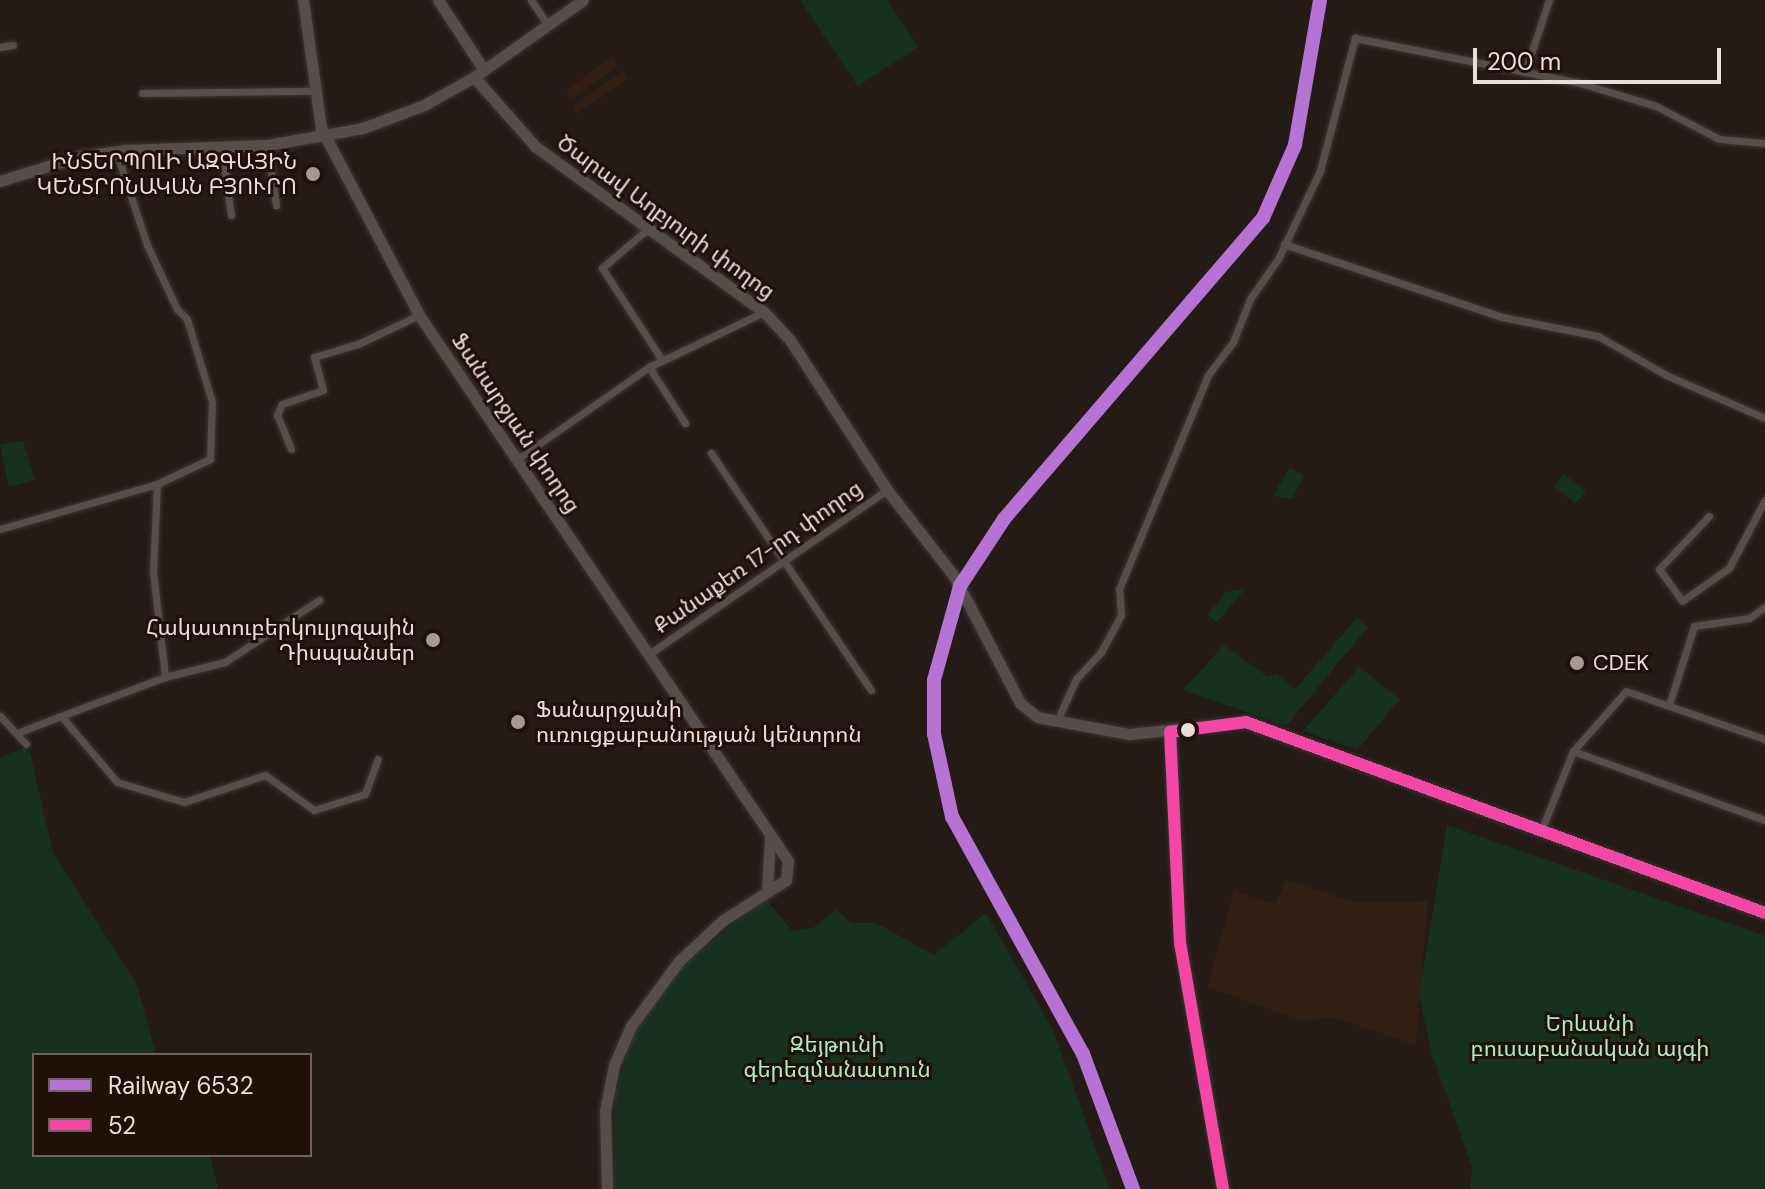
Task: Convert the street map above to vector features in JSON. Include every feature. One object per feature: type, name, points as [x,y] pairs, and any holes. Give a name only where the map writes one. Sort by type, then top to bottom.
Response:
[{"type":"main road","name":"Ֆանարջյան փողոց","points":[[303,0],[313,91],[326,138],[419,315],[649,654],[790,870],[786,880],[722,921],[653,992],[614,1065],[605,1111],[607,1189]]},
{"type":"main road","points":[[438,0],[484,70]]},
{"type":"main road","points":[[0,181],[116,151],[267,145],[326,138],[424,105],[474,77],[583,0]]},
{"type":"main road","name":"Ծարավ Աղբյուրի փողոց","points":[[474,77],[536,147],[764,312],[790,340],[887,490],[960,586],[1020,703],[1037,717],[1056,723],[1129,734],[1246,722],[1765,913]]},
{"type":"main road","points":[[1170,732],[1180,943],[1223,1189]]},
{"type":"main road","points":[[767,891],[770,836]]},
{"type":"street","points":[[531,0],[548,25]]},
{"type":"street","points":[[1525,72],[1549,0]]},
{"type":"street","points":[[1056,723],[1076,679],[1101,652],[1121,615],[1119,589],[1208,375],[1233,342],[1250,299],[1284,244],[1336,128],[1355,38],[1525,72],[1637,99],[1719,139],[1765,143]]},
{"type":"street","points":[[0,47],[13,45]]},
{"type":"street","points":[[142,93],[313,91]]},
{"type":"street","points":[[221,145],[231,215]]},
{"type":"street","points":[[267,145],[276,205]]},
{"type":"street","points":[[0,529],[157,484],[208,462],[212,402],[187,319],[177,309],[147,245],[116,151]]},
{"type":"street","points":[[650,227],[602,268],[662,360]]},
{"type":"street","points":[[1284,244],[1502,317],[1598,336],[1666,375],[1765,418]]},
{"type":"street","points":[[516,460],[649,367],[764,312]]},
{"type":"street","points":[[291,449],[277,415],[282,404],[323,390],[314,357],[358,344],[419,315]]},
{"type":"street","points":[[649,367],[685,423]]},
{"type":"street","points":[[711,453],[871,690]]},
{"type":"street","points":[[157,484],[153,571],[165,677]]},
{"type":"street","name":"Քանաքեռ 17-րդ փողոց","points":[[649,654],[887,490]]},
{"type":"street","points":[[1709,516],[1659,569],[1682,601],[1729,568],[1765,500]]},
{"type":"street","points":[[17,733],[165,677],[225,662],[319,600]]},
{"type":"street","points":[[1669,705],[1694,626],[1749,618],[1765,607]]},
{"type":"street","points":[[1541,831],[1573,751],[1623,692],[1765,739]]},
{"type":"street","points":[[0,716],[26,744]]},
{"type":"street","points":[[61,716],[117,782],[184,802],[265,775],[314,810],[365,794],[378,759]]},
{"type":"street","points":[[1573,751],[1765,820]]},
{"type":"shaded area","points":[[612,57],[618,66],[572,99],[566,90]]},
{"type":"shaded area","points":[[623,71],[629,78],[577,114],[571,107]]},
{"type":"shaded area","points":[[1286,880],[1358,903],[1428,901],[1416,1045],[1337,1018],[1300,1020],[1207,987],[1234,891],[1275,904]]},
{"type":"green space","points":[[800,0],[887,0],[918,47],[858,86]]},
{"type":"green space","points":[[23,441],[35,480],[9,487],[0,445]]},
{"type":"green space","points":[[1290,467],[1304,476],[1292,499],[1273,496]]},
{"type":"green space","points":[[1564,474],[1586,491],[1575,504],[1554,486]]},
{"type":"green space","points":[[1245,589],[1217,622],[1208,615],[1226,592]]},
{"type":"green space","points":[[1357,618],[1368,627],[1286,726],[1183,690],[1224,645],[1268,677],[1276,674],[1295,689]]},
{"type":"green space","points":[[1359,667],[1400,699],[1357,750],[1303,731]]},
{"type":"green space","points":[[23,748],[30,752],[53,853],[137,985],[155,1053],[32,1053],[32,1157],[210,1157],[218,1189],[0,1189],[0,757]]},
{"type":"green space","name":"Երևանի բուսաբանական այգի","points":[[1447,825],[1765,936],[1765,1189],[1470,1189],[1472,1167],[1432,1054],[1419,996]]},
{"type":"green space","name":"Զեյթունի գերեզմանատուն","points":[[765,898],[792,931],[813,928],[836,910],[851,923],[876,923],[934,955],[986,913],[1053,1030],[1110,1189],[615,1189],[615,1097],[632,1037],[679,970]]},
{"type":"rail line","name":"6532","points":[[1133,1189],[1083,1054],[952,817],[934,734],[934,680],[960,586],[1004,519],[1263,218],[1295,145],[1320,0]]},
{"type":"transit line","name":"52","points":[[1223,1189],[1180,943],[1170,732],[1246,722],[1765,913]]},
{"type":"place","name":"ԻՆՏԵՐՊՈԼԻ ԱԶԳԱՅԻՆ ԿԵՆՏՐՈՆԱԿԱՆ ԲՅՈՒՐՈ","points":[[313,174]]},
{"type":"place","name":"Հակատուբերկուլյոզային Դիսպանսեր","points":[[433,640]]},
{"type":"place","name":"CDEK","points":[[1577,663]]},
{"type":"place","name":"Ֆանարջյանի ուռուցքաբանության կենտրոն","points":[[518,722]]}]
